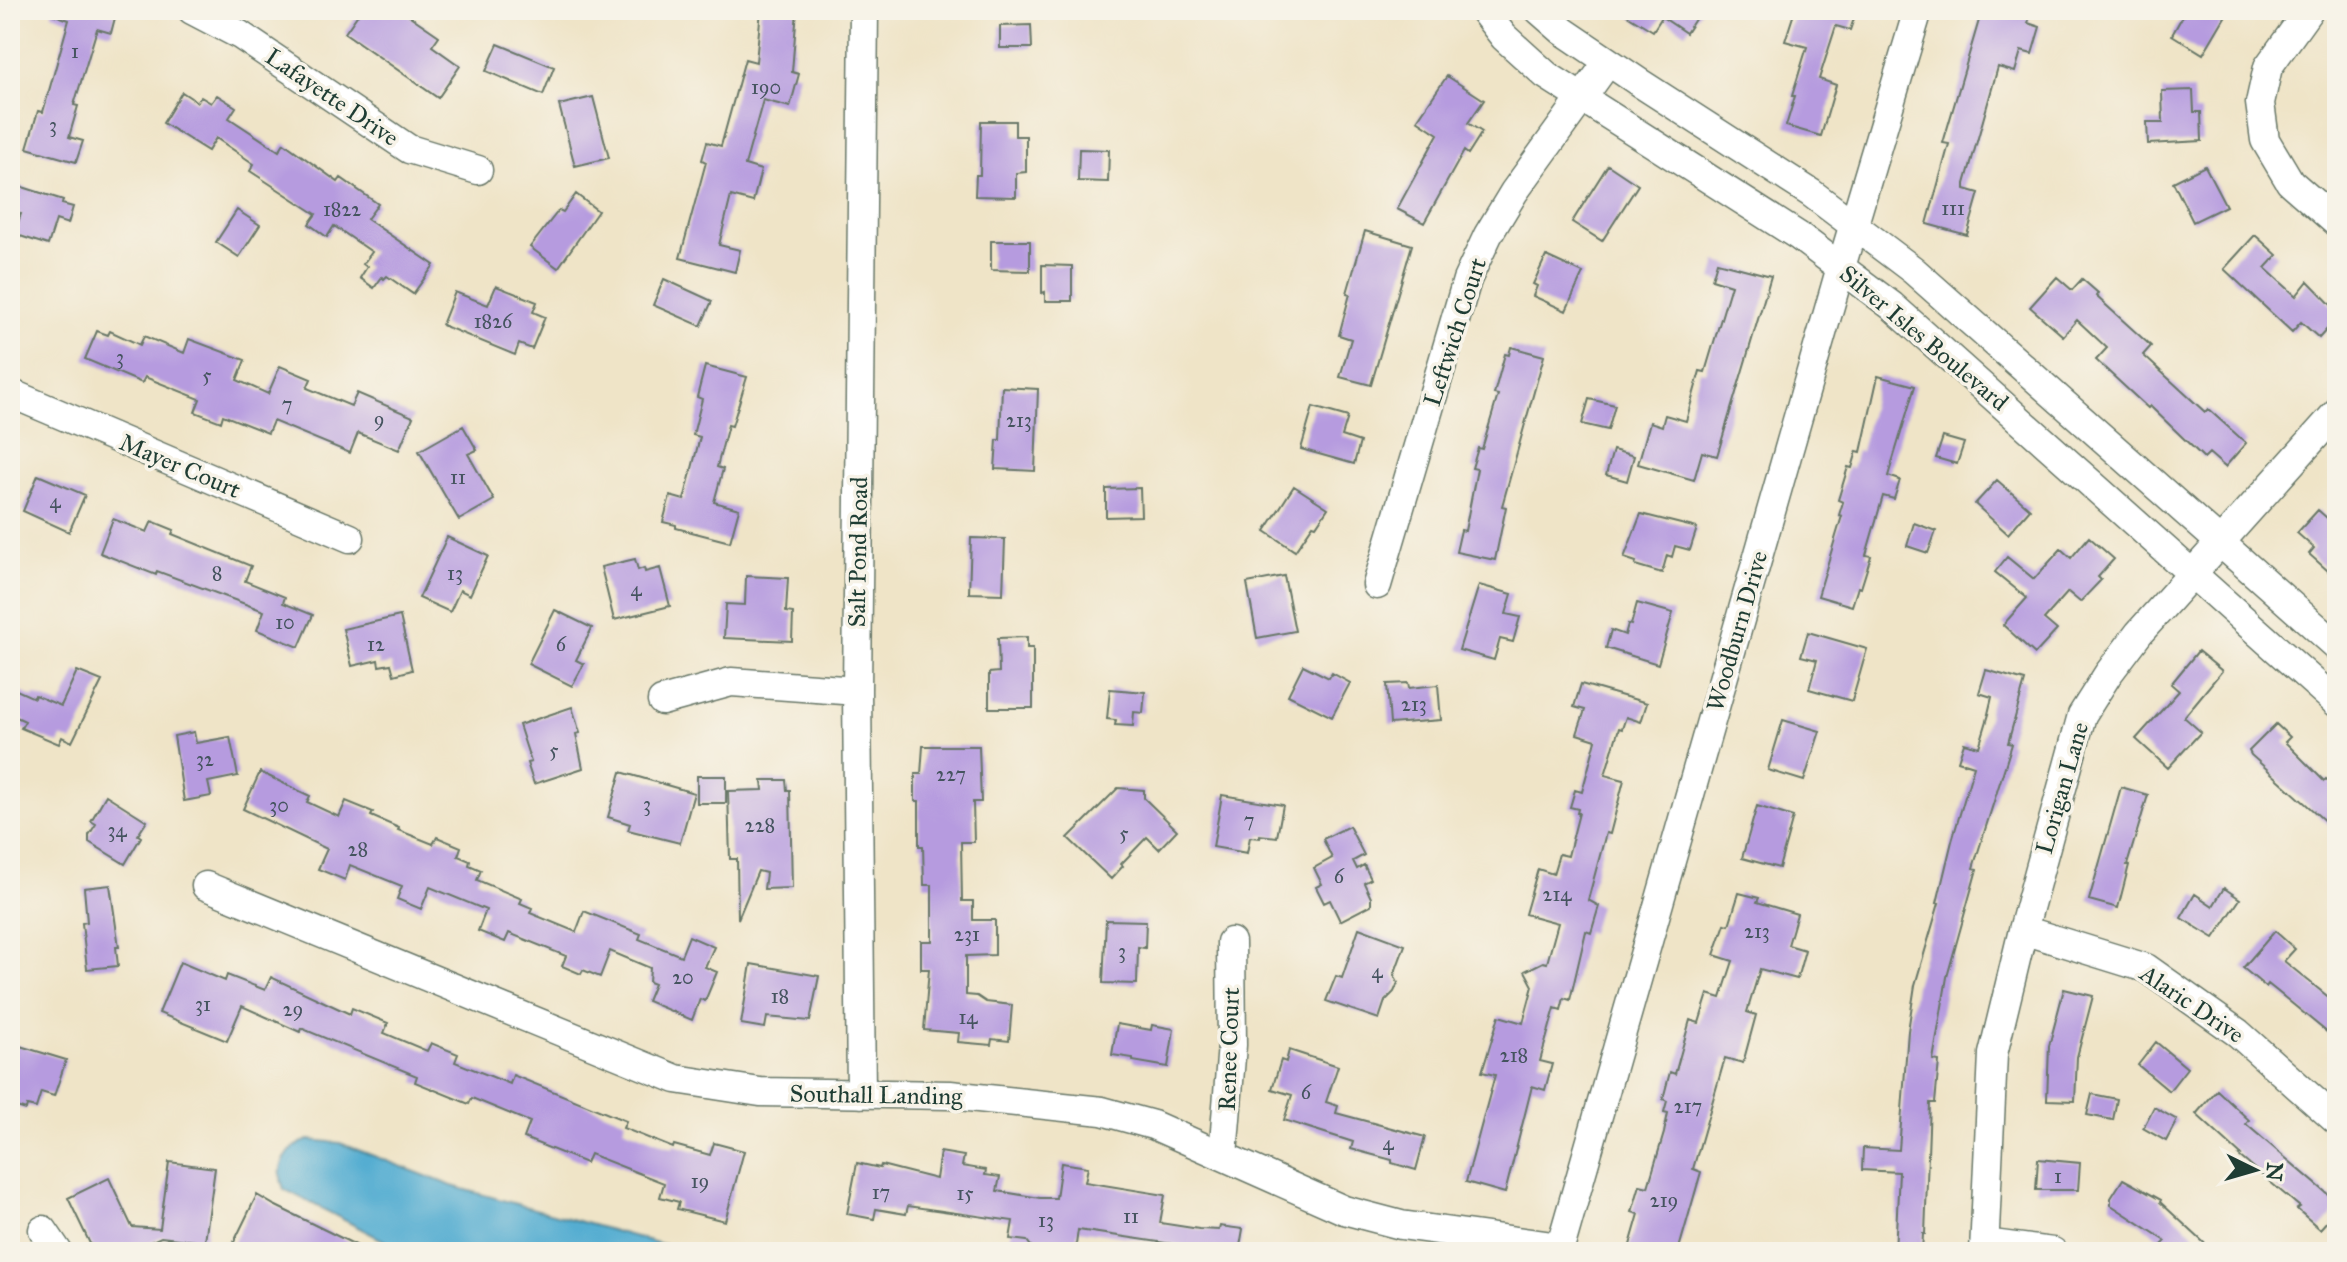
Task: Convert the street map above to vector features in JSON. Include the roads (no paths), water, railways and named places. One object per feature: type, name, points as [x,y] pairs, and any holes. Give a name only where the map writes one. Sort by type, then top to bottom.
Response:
[{"type":"street","name":"Lafayette Drive","points":[[192,10],[240,35],[409,149],[478,170]]},
{"type":"street","name":"Salt Pond Road","points":[[861,1094],[857,691],[864,10]]},
{"type":"street","name":"Silver Isles Boulevard","points":[[1483,10],[1504,37],[1546,75],[1800,237],[1892,306],[2337,703]]},
{"type":"street","name":"Silver Isles Boulevard","points":[[1539,10],[1608,62],[1811,193],[1913,270],[2337,646]]},
{"type":"street","name":"Woodburn Drive","points":[[1559,1250],[1841,267],[1918,10]]},
{"type":"street","points":[[2309,10],[2268,67],[2260,103],[2265,140],[2290,182],[2337,223]]},
{"type":"street","name":"Leftwich Court","points":[[1377,585],[1467,280],[1488,235],[1514,192],[1608,62]]},
{"type":"street","name":"Mayer Court","points":[[10,393],[350,538]]},
{"type":"street","name":"Lorigan Lane","points":[[1984,1248],[1993,1054],[2023,930],[2082,715],[2108,674],[2191,574],[2337,412]]},
{"type":"street","points":[[662,701],[731,682],[857,691]]},
{"type":"street","name":"Southall Landing","points":[[206,886],[676,1079],[760,1092],[950,1095],[1102,1111],[1153,1125],[1344,1210],[1401,1225],[1559,1250]]},
{"type":"street","name":"Alaric Drive","points":[[2023,930],[2146,968],[2238,1033],[2337,1121]]},
{"type":"street","name":"Renee Court","points":[[1223,1155],[1232,1045],[1231,942]]},
{"type":"street","points":[[1984,1248],[2053,1252]]},
{"type":"water","points":[[309,1140],[340,1143],[452,1186],[690,1252],[406,1252],[284,1189],[281,1173],[285,1158],[295,1147]]}]
